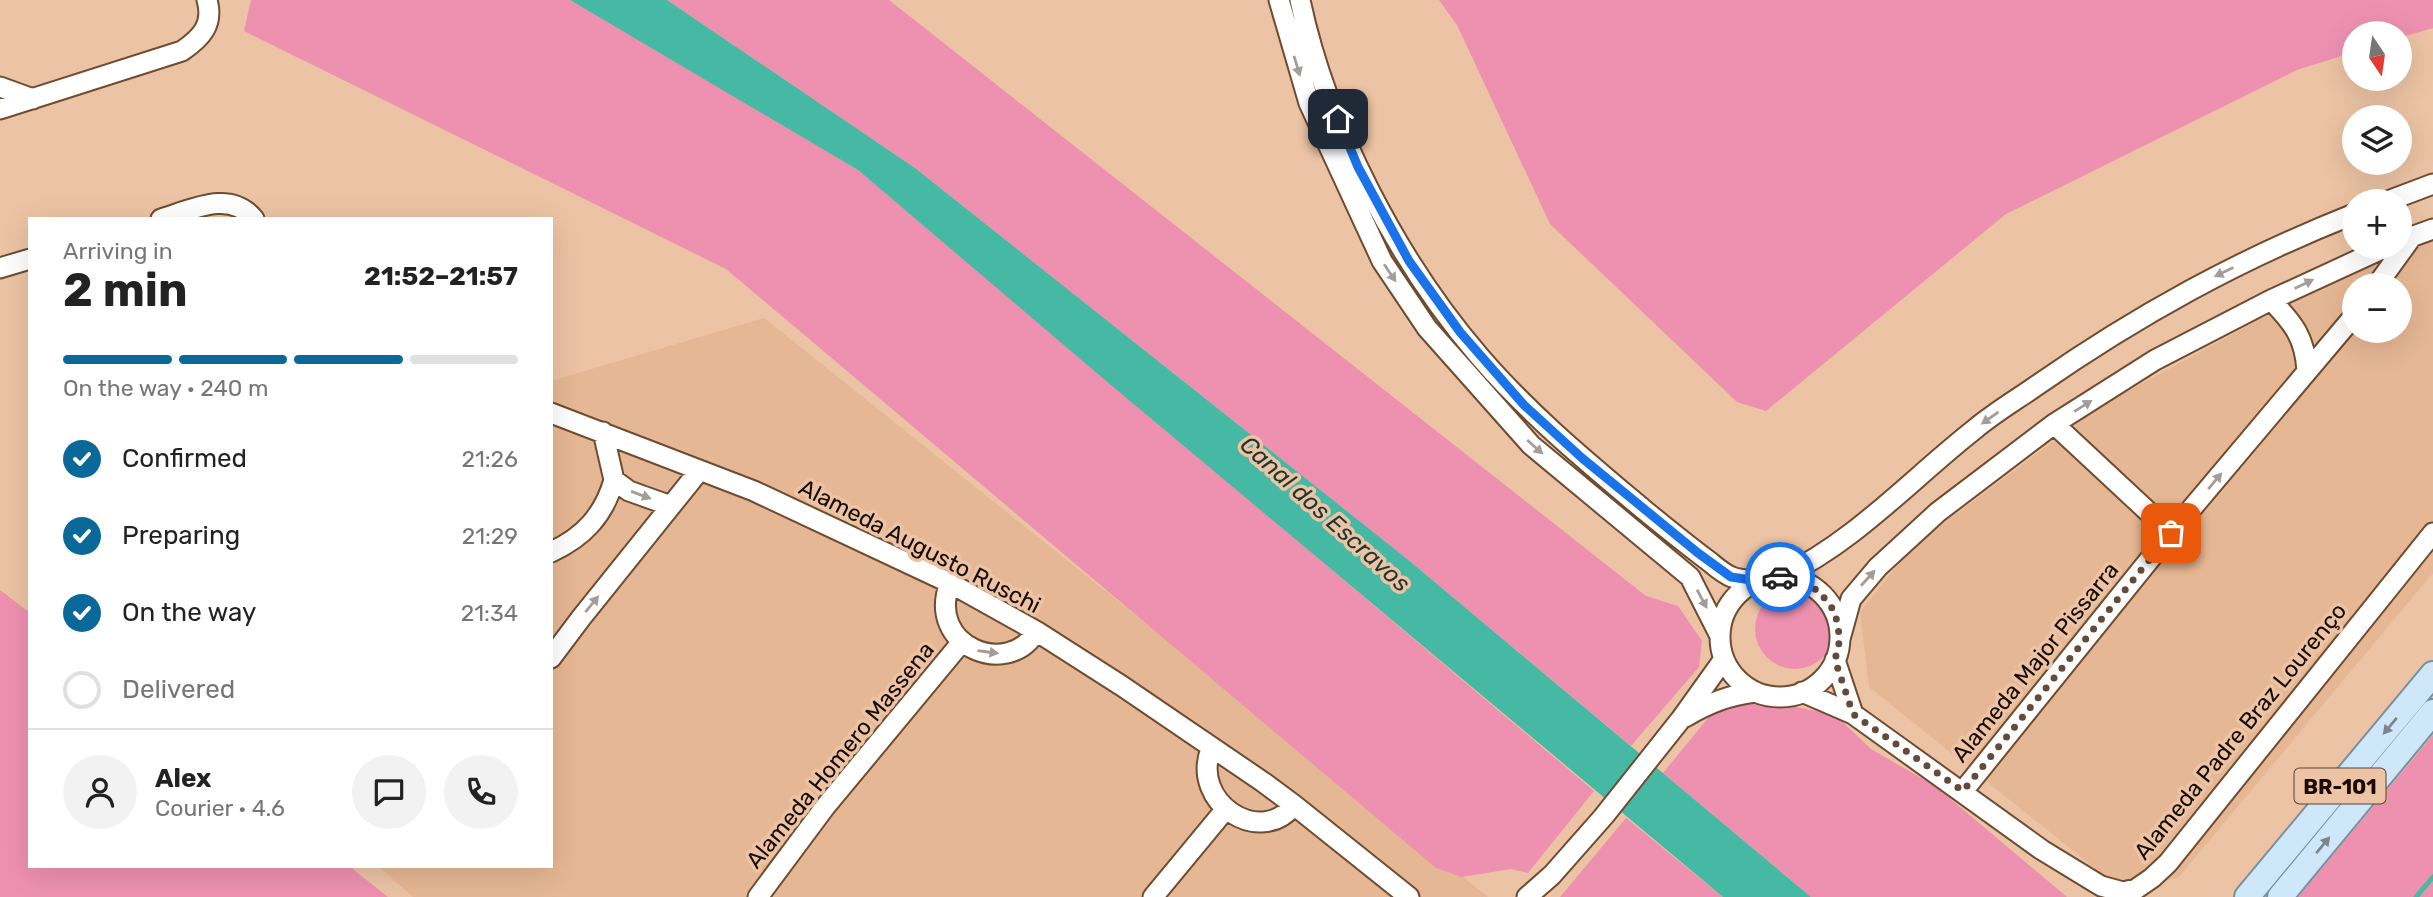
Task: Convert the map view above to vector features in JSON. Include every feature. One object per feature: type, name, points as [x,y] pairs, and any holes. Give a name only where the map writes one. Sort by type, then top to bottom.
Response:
[{"type":"main road","name":"BR-101","points":[[2247,897],[2433,674]]},
{"type":"main road","name":"BR-101","points":[[2280,897],[2433,712]]},
{"type":"street","points":[[0,109],[182,51],[199,38],[210,21],[207,0]]},
{"type":"street","points":[[1279,0],[1309,103],[1382,261],[1427,328],[1531,445],[1690,577],[1720,636]]},
{"type":"street","points":[[1300,0],[1327,95],[1358,167],[1409,261],[1460,332],[1524,405],[1582,458],[1731,577],[1758,581],[1781,577],[1807,564],[1849,536],[1975,428],[2076,358],[2181,293],[2291,239],[2342,220]]},
{"type":"street","points":[[0,88],[33,99]]},
{"type":"street","points":[[2412,192],[2433,184]]},
{"type":"street","points":[[167,217],[223,202],[240,205],[252,217]]},
{"type":"street","points":[[2412,237],[2433,229]]},
{"type":"street","points":[[1758,581],[1745,588],[1731,603],[1721,622],[1720,636],[1724,659],[1732,673],[1756,692],[1772,696],[1802,692],[1816,685],[1827,674],[1835,660],[1851,599],[1878,567],[1938,512],[2054,424],[2155,360],[2270,300],[2360,259]]},
{"type":"street","points":[[0,268],[28,260]]},
{"type":"street","points":[[2270,300],[2296,328],[2306,356],[2307,371]]},
{"type":"street","name":"Alameda Major Pissarra","points":[[1963,791],[2171,533],[2342,330]]},
{"type":"street","name":"Alameda Augusto Ruschi","points":[[553,414],[754,491],[950,583],[1036,631],[1122,686],[1294,804],[1409,897]]},
{"type":"street","points":[[2054,424],[2171,533]]},
{"type":"street","points":[[553,551],[580,536],[593,523],[609,498],[614,480],[603,432]]},
{"type":"street","points":[[553,655],[699,471]]},
{"type":"street","points":[[614,480],[629,491],[671,506]]},
{"type":"street","name":"Alameda Padre Braz Lourenço","points":[[1802,692],[1853,714],[2042,850],[2101,886],[2123,892],[2136,890],[2168,863],[2433,533]]},
{"type":"street","points":[[1781,577],[1807,583],[1828,600],[1835,612],[1840,639]]},
{"type":"street","name":"Alameda Homero Massena","points":[[950,583],[947,591],[947,615],[953,632],[961,643],[981,652],[1002,654],[1029,642],[1036,631]]},
{"type":"street","name":"Alameda Homero Massena","points":[[758,897],[825,807],[961,643]]},
{"type":"street","points":[[1527,897],[1552,875],[1604,816],[1681,719],[1724,659]]},
{"type":"street","points":[[1835,660],[1853,714]]},
{"type":"street","points":[[1681,719],[1715,700],[1756,692]]},
{"type":"street","points":[[1211,749],[1206,770],[1208,783],[1225,810],[1242,819],[1257,821],[1287,813],[1294,804]]},
{"type":"street","points":[[1153,897],[1225,810]]},
{"type":"street","points":[[1543,897],[1552,875]]},
{"type":"shaded area","points":[[251,0],[570,0],[682,65],[858,170],[1594,791],[1528,873],[1511,869],[1462,877],[1436,868],[726,269],[244,31]]},
{"type":"shaded area","points":[[667,0],[889,0],[1646,596],[1678,606],[1702,641],[1699,667],[1631,746],[1406,558],[915,168]]},
{"type":"shaded area","points":[[1439,0],[2433,0],[2433,28],[2412,34],[2412,21],[2342,21],[2342,56],[2297,70],[2006,214],[1766,411],[1737,402],[1550,224],[1457,25]]},
{"type":"shaded area","points":[[2433,240],[2433,573],[2178,878],[2122,890],[1869,687],[1860,612],[1911,548],[2099,407],[2342,274],[2342,343],[2412,343],[2412,273],[2345,273],[2380,259],[2412,259],[2412,248]]},
{"type":"shaded area","points":[[764,318],[1488,897],[413,897],[380,868],[553,868],[553,380]]},
{"type":"shaded area","points":[[1787,589],[1803,589],[1824,600],[1835,621],[1835,637],[1824,658],[1803,669],[1787,669],[1773,663],[1761,651],[1755,637],[1755,621],[1761,607],[1773,595]]},
{"type":"shaded area","points":[[0,590],[28,611],[28,868],[352,868],[388,897],[0,897]]},
{"type":"shaded area","points":[[1727,695],[1834,714],[1871,749],[1935,786],[2067,897],[1811,897],[1663,773]]},
{"type":"shaded area","points":[[2433,735],[2433,897],[2298,897]]},
{"type":"shaded area","points":[[1626,818],[1723,897],[1560,897]]},
{"type":"water","name":"Canal dos Escravos","points":[[570,0],[667,0],[915,168],[1406,558],[1811,897],[1723,897],[858,170]]},
{"type":"waterway","points":[[2416,897],[2433,877]]},
{"type":"way so far","points":[[1780,577],[1807,583],[1828,600],[1835,612],[1840,639],[1835,660],[1853,714],[1963,791],[2171,533]]},
{"type":"route","points":[[1338,119],[1358,167],[1409,261],[1460,332],[1524,405],[1582,458],[1731,577],[1758,581],[1780,577]]}]
